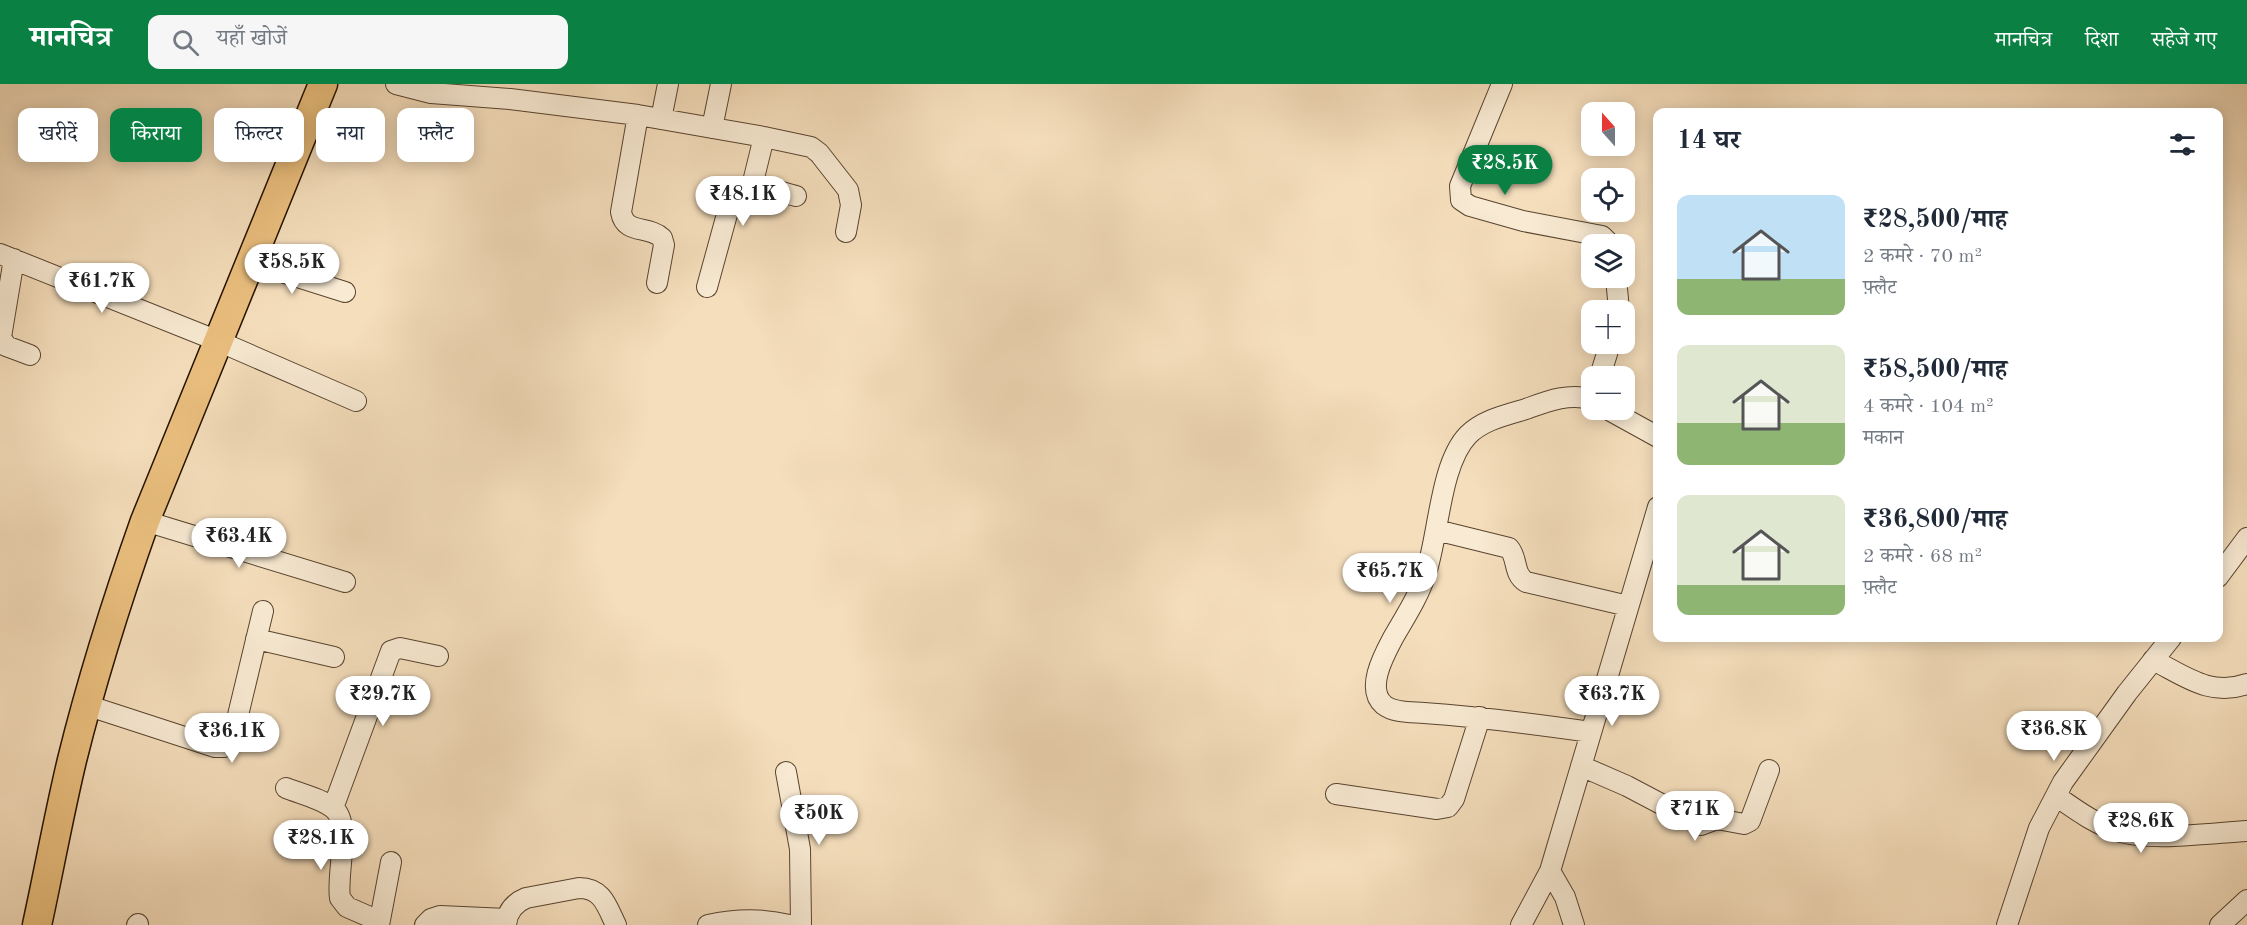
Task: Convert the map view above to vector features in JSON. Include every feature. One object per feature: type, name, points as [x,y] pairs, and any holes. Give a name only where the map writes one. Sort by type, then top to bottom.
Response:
[{"type":"highway","points":[[38,925],[71,762],[105,639],[145,521],[323,84]]},
{"type":"street","points":[[396,84],[431,93],[510,99],[638,115],[811,147],[819,153],[848,190],[851,205],[846,232]]},
{"type":"street","points":[[661,119],[668,84]]},
{"type":"street","points":[[712,128],[721,84]]},
{"type":"street","points":[[1502,84],[1460,186],[1461,200],[1470,206],[1523,221],[1591,234]]},
{"type":"street","points":[[638,115],[621,212],[627,226],[653,232],[662,238],[664,245],[657,283]]},
{"type":"street","points":[[752,186],[764,137]]},
{"type":"street","points":[[707,287],[734,192],[739,187],[752,186],[796,196]]},
{"type":"street","points":[[30,355],[6,346],[1,337],[7,256],[218,341],[357,401]]},
{"type":"street","points":[[250,262],[345,292]]},
{"type":"street","points":[[1581,397],[1552,400],[1485,423],[1474,429],[1457,449],[1421,586],[1385,653],[1377,678],[1377,696],[1386,707],[1400,711],[1480,717],[1591,732]]},
{"type":"street","points":[[1628,420],[1653,434]]},
{"type":"street","points":[[145,521],[345,582]]},
{"type":"street","points":[[1521,925],[1550,872],[1653,524]]},
{"type":"street","points":[[1436,530],[1509,548],[1514,555],[1519,575],[1526,582],[1628,606]]},
{"type":"street","points":[[2223,570],[2247,538]]},
{"type":"street","points":[[86,705],[215,747],[224,747],[233,736],[263,611]]},
{"type":"street","points":[[256,639],[334,657]]},
{"type":"street","points":[[2007,925],[2039,828],[2063,782],[2168,642]]},
{"type":"street","points":[[333,808],[391,651],[400,648],[438,656]]},
{"type":"street","points":[[2153,660],[2202,685],[2225,690],[2247,684]]},
{"type":"street","points":[[1336,794],[1437,809],[1448,807],[1454,799],[1480,717]]},
{"type":"street","points":[[1581,766],[1627,786],[1701,825],[1718,819],[1744,824],[1750,821],[1769,770]]},
{"type":"street","points":[[786,772],[800,849],[801,925]]},
{"type":"street","points":[[286,788],[333,808],[340,816],[343,828],[340,898],[346,907],[379,923],[391,862]]},
{"type":"street","points":[[2056,796],[2090,819],[2121,832],[2159,835],[2247,831]]},
{"type":"street","points":[[1550,872],[1564,897],[1574,925]]},
{"type":"street","points":[[425,925],[431,919],[440,916],[507,922],[514,906],[526,898],[588,888],[599,894],[616,925]]},
{"type":"street","points":[[2220,925],[2247,900]]},
{"type":"street","points":[[708,925],[743,920],[765,920],[789,925]]}]
